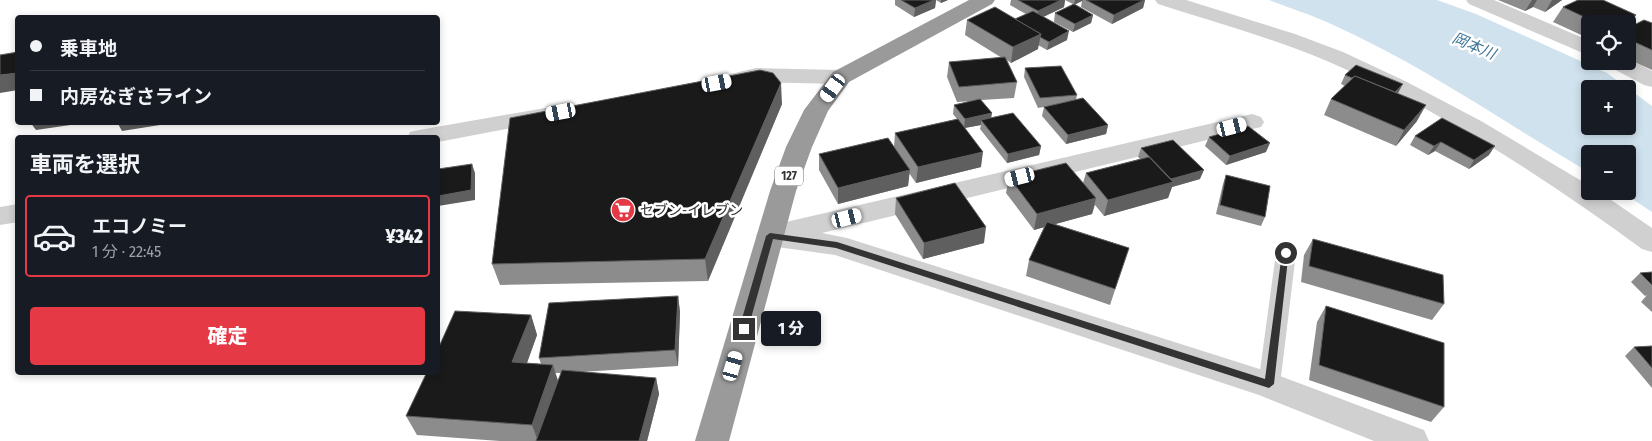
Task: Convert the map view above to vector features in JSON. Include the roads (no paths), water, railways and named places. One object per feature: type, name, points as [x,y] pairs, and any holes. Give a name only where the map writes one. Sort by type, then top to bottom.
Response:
[{"type":"highway","name":"127","points":[[712,441],[770,236],[799,147],[816,110],[841,77],[985,0]]},
{"type":"street","points":[[1165,0],[1290,40],[1358,67],[1507,144],[1652,242]]},
{"type":"street","points":[[1476,0],[1581,45]]},
{"type":"street","points":[[1633,70],[1652,80]]},
{"type":"street","points":[[717,83],[756,75],[841,77]]},
{"type":"street","points":[[435,135],[571,110]]},
{"type":"street","points":[[770,236],[1252,122]]},
{"type":"street","points":[[0,216],[15,214]]},
{"type":"street","points":[[770,236],[837,245],[1269,384],[1412,441]]},
{"type":"lane","points":[[1269,384],[1286,253]]},
{"type":"water","name":"岡本川","points":[[1269,0],[1437,0],[1476,14],[1581,61],[1581,70],[1600,70],[1607,73],[1617,80],[1581,80],[1581,135],[1636,135],[1636,94],[1652,106],[1652,212],[1634,200],[1636,200],[1636,145],[1581,145],[1581,167],[1429,75],[1363,39],[1322,20]]},
{"type":"place","name":"セブン-イレブン","points":[[623,210]]}]
